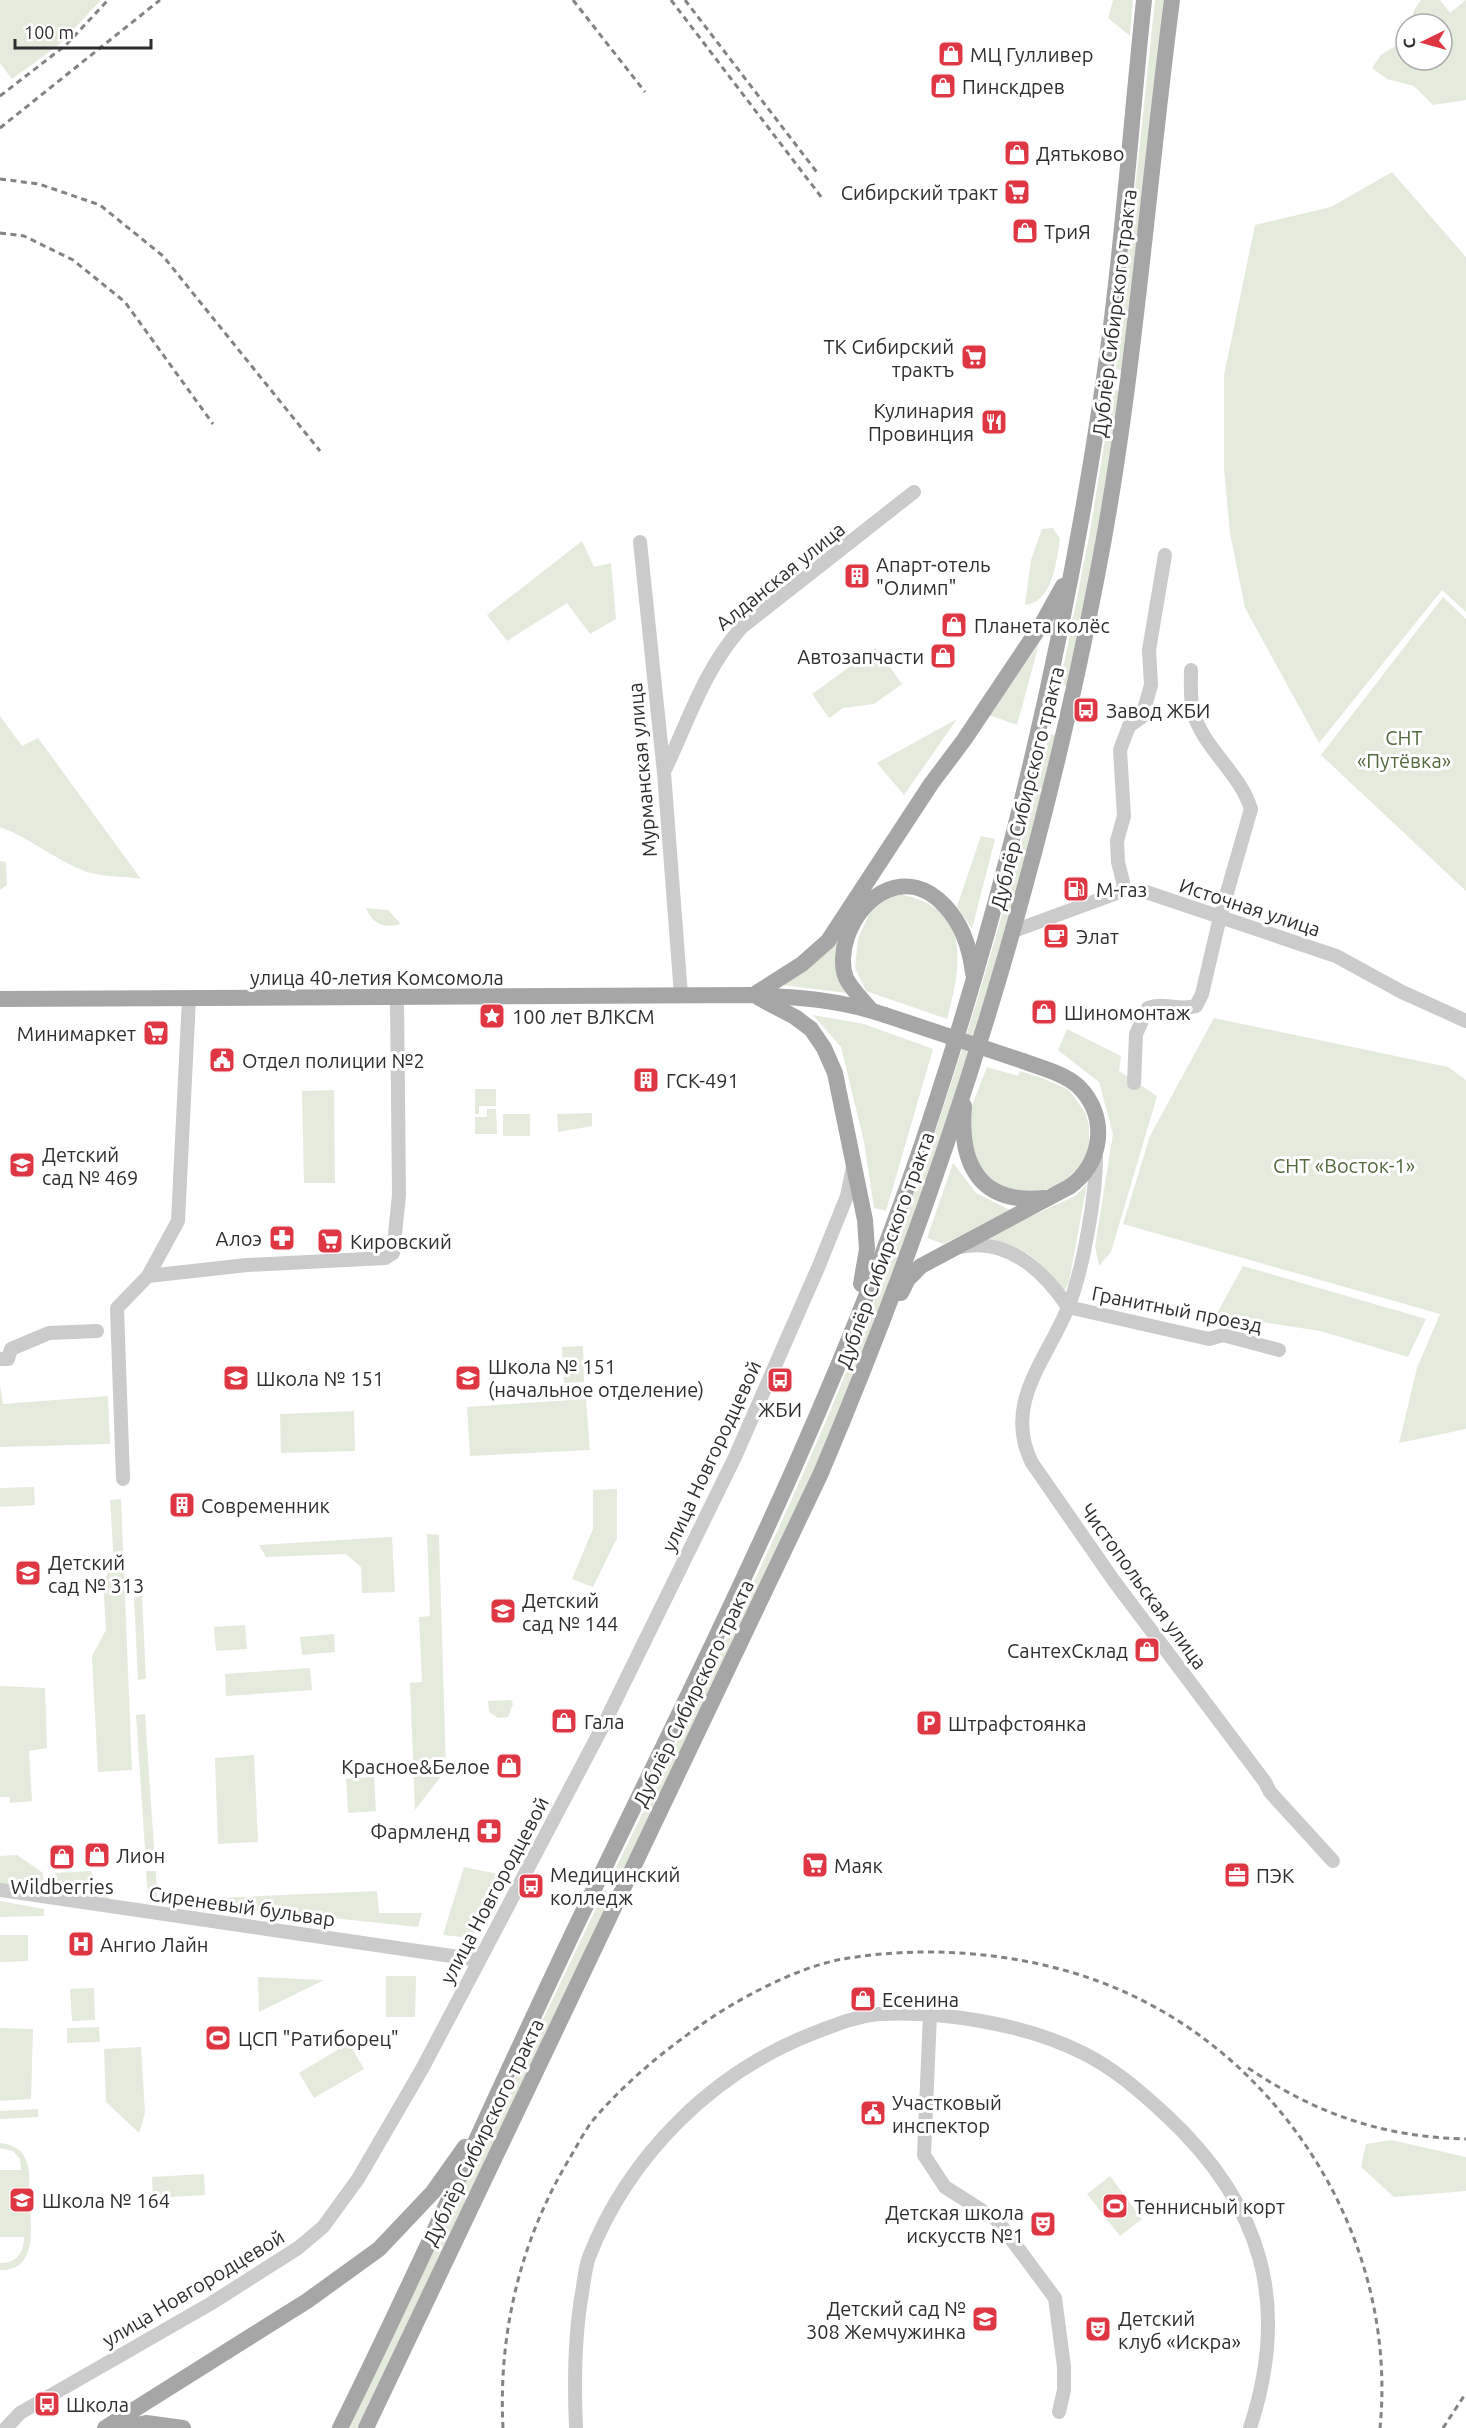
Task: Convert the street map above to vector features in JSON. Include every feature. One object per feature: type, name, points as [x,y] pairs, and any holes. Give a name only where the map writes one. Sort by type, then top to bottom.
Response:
[{"type":"main road","name":"Дублёр Сибирского тракта","points":[[340,2428],[783,1490],[905,1197],[974,980],[1025,787],[1072,569],[1102,392],[1123,214],[1144,0]]},
{"type":"main road","name":"Дублёр Сибирского тракта","points":[[366,2428],[816,1483],[875,1345],[973,1065],[1014,931],[1070,704],[1098,572],[1128,387],[1172,0]]},
{"type":"main road","points":[[753,995],[771,987],[828,941],[931,784],[964,740],[1043,622],[1072,569]]},
{"type":"main road","points":[[878,1012],[846,976],[844,948],[849,929],[863,906],[880,892],[891,888],[913,888],[934,897],[945,905],[965,937],[974,980]]},
{"type":"main road","name":"улица 40-летия Комсомола","points":[[0,999],[681,995],[812,998],[878,1012],[1023,1061],[1069,1080],[1086,1097],[1097,1130],[1096,1157]]},
{"type":"main road","points":[[753,995],[795,1017],[811,1029],[824,1047],[835,1073],[854,1165],[865,1220],[867,1249],[863,1280],[830,1380]]},
{"type":"main road","points":[[973,1065],[962,1122],[966,1153],[974,1173],[986,1187],[1006,1196],[1029,1198],[1055,1196]]},
{"type":"main road","points":[[875,1345],[908,1279],[921,1266],[1055,1196],[1078,1181],[1096,1157]]},
{"type":"main road","name":"Дублёр Сибирского тракта","points":[[105,2428],[324,2290],[379,2250],[433,2192],[461,2152],[507,2077]]},
{"type":"main road","points":[[119,2428],[146,2423],[183,2428]]},
{"type":"street","name":"Алданская улица","points":[[664,773],[702,685],[723,648],[742,627],[914,492]]},
{"type":"street","name":"Мурманская улица","points":[[640,542],[664,773],[681,995]]},
{"type":"street","points":[[1121,892],[1117,841],[1124,816],[1120,750],[1129,726],[1142,717],[1151,685],[1149,650],[1165,555]]},
{"type":"street","points":[[1134,1083],[1136,1034],[1148,1008],[1154,1005],[1188,1009],[1196,1006],[1202,994],[1220,918],[1251,809],[1247,795],[1205,738],[1194,712],[1191,670]]},
{"type":"street","name":"Источная улица","points":[[1014,931],[1121,892],[1143,891],[1336,956],[1402,992],[1466,1021]]},
{"type":"street","points":[[123,1479],[117,1308],[148,1276],[178,1221],[189,998]]},
{"type":"street","points":[[148,1276],[247,1265],[385,1258],[393,1253],[399,1195],[398,998]]},
{"type":"street","name":"Чистопольская улица","points":[[1096,1157],[1096,1176],[1077,1280],[1068,1307],[1034,1375],[1022,1409],[1021,1428],[1028,1455],[1113,1581],[1270,1792],[1333,1862]]},
{"type":"street","name":"улица Новгородцевой","points":[[6,2428],[20,2413],[267,2269],[323,2227],[369,2160],[479,1960],[604,1724],[735,1457],[838,1218],[854,1165]]},
{"type":"street","points":[[838,1218],[852,1213],[865,1220]]},
{"type":"street","points":[[950,1249],[988,1245],[1010,1251],[1039,1272],[1068,1307]]},
{"type":"street","name":"Гранитный проезд","points":[[1068,1307],[1209,1339],[1223,1335],[1279,1350]]},
{"type":"street","points":[[0,1359],[8,1359],[11,1349],[50,1333],[97,1331]]},
{"type":"street","name":"Сиреневый бульвар","points":[[0,1890],[479,1960]]},
{"type":"street","points":[[576,2428],[574,2350],[588,2259],[632,2174],[681,2118],[735,2073],[782,2046],[839,2024],[876,2014],[930,2014],[1021,2031],[1083,2053],[1128,2081],[1179,2128],[1214,2167],[1249,2224],[1262,2266],[1267,2296],[1269,2341],[1266,2364],[1250,2428]]},
{"type":"street","points":[[930,2014],[924,2155],[945,2187],[997,2220],[1055,2298],[1064,2367],[1064,2390],[1059,2412]]},
{"type":"green space","points":[[0,0],[101,0],[60,44],[12,79],[0,63]]},
{"type":"green space","points":[[1113,0],[1133,0],[1130,36],[1108,18]]},
{"type":"green space","points":[[1155,0],[1165,0],[1124,371],[1116,369]]},
{"type":"green space","points":[[1421,0],[1440,0],[1449,12],[1414,12]]},
{"type":"green space","points":[[1466,0],[1466,100],[1433,105],[1414,86],[1387,79],[1372,68],[1381,55],[1394,47],[1394,72],[1454,72],[1454,12],[1451,12]]},
{"type":"green space","points":[[1392,172],[1466,257],[1466,612],[1442,590],[1319,743],[1245,608],[1230,533],[1224,469],[1224,375],[1255,225],[1331,207]]},
{"type":"green space","points":[[1113,390],[1121,391],[1099,534],[1068,686],[1060,685],[1090,531]]},
{"type":"green space","points":[[1053,528],[1060,539],[1051,580],[1042,597],[1025,605],[1031,560],[1042,529]]},
{"type":"green space","points":[[582,541],[594,567],[611,563],[616,619],[590,634],[567,603],[507,641],[487,615]]},
{"type":"green space","name":"СНТ «Путёвка»","points":[[1443,597],[1466,619],[1466,891],[1321,755]]},
{"type":"green space","points":[[1039,644],[1017,725],[989,715]]},
{"type":"green space","points":[[876,648],[902,684],[874,704],[843,708],[829,718],[812,694]]},
{"type":"green space","points":[[0,716],[22,746],[38,738],[141,879],[84,871],[0,827]]},
{"type":"green space","points":[[957,719],[904,795],[877,763]]},
{"type":"green space","points":[[1049,733],[1056,736],[1020,887],[918,1213],[820,1458],[618,1885],[609,1882],[776,1534],[862,1333],[924,1164],[979,994]]},
{"type":"green space","points":[[981,836],[995,839],[972,929],[957,906]]},
{"type":"green space","points":[[0,861],[6,862],[7,885],[0,890]]},
{"type":"green space","points":[[898,894],[922,901],[939,911],[950,924],[956,940],[958,958],[947,1019],[866,991],[855,968],[858,939],[871,910],[884,899]]},
{"type":"green space","points":[[366,908],[388,910],[401,924],[390,926],[380,924],[372,918]]},
{"type":"green space","points":[[836,938],[847,993],[782,985]]},
{"type":"green space","points":[[813,1015],[864,1024],[933,1049],[886,1211],[874,1208],[864,1142],[841,1047]]},
{"type":"green space","name":"СНТ «Восток-1»","points":[[1214,1018],[1448,1067],[1466,1080],[1466,1429],[1399,1443],[1417,1368],[1440,1314],[1123,1224],[1150,1136]]},
{"type":"green space","points":[[1067,1029],[1121,1056],[1119,1071],[1157,1096],[1111,1252],[1099,1266],[1095,1246],[1113,1134],[1099,1082],[1058,1050]]},
{"type":"green space","points":[[987,1067],[1018,1076],[1020,1071],[1069,1090],[1086,1114],[1089,1126],[1089,1156],[1059,1185],[1034,1193],[1002,1187],[980,1169],[966,1121]]},
{"type":"green space","points":[[475,1089],[496,1089],[496,1106],[479,1106],[479,1114],[475,1114]]},
{"type":"green space","points":[[334,1090],[335,1183],[304,1183],[302,1091]]},
{"type":"green space","points":[[487,1109],[496,1109],[497,1134],[475,1134],[475,1117],[487,1117]]},
{"type":"green space","points":[[592,1113],[592,1126],[558,1132],[557,1114]]},
{"type":"green space","points":[[503,1114],[530,1114],[530,1136],[503,1136]]},
{"type":"green space","points":[[953,1163],[976,1193],[1010,1210],[944,1244],[927,1238]]},
{"type":"green space","points":[[1087,1184],[1069,1282],[1063,1294],[1047,1271],[1030,1255],[1009,1245],[981,1240],[1075,1196]]},
{"type":"green space","points":[[1243,1266],[1426,1319],[1408,1357],[1320,1331],[1216,1315]]},
{"type":"green space","points":[[583,1346],[584,1382],[564,1383],[562,1347]]},
{"type":"green space","points":[[0,1385],[3,1404],[108,1396],[110,1444],[0,1447]]},
{"type":"green space","points":[[586,1399],[590,1450],[470,1456],[467,1407]]},
{"type":"green space","points":[[354,1411],[355,1451],[281,1453],[280,1414]]},
{"type":"green space","points":[[34,1487],[35,1505],[0,1507],[0,1488]]},
{"type":"green space","points":[[617,1489],[617,1538],[593,1587],[572,1579],[593,1529],[593,1490]]},
{"type":"green space","points":[[121,1499],[132,1770],[98,1772],[92,1656],[106,1630],[103,1581],[114,1564],[110,1500]]},
{"type":"green space","points":[[427,1534],[439,1535],[446,1770],[415,1810],[410,1683],[422,1682],[419,1617],[430,1616]]},
{"type":"green space","points":[[392,1537],[395,1592],[362,1593],[361,1567],[346,1554],[266,1557],[259,1545]]},
{"type":"green space","points":[[142,1596],[146,1679],[138,1680],[134,1597]]},
{"type":"green space","points":[[245,1625],[247,1649],[216,1651],[214,1627]]},
{"type":"green space","points":[[334,1634],[335,1652],[302,1655],[300,1637]]},
{"type":"green space","points":[[310,1668],[312,1690],[226,1696],[225,1674]]},
{"type":"green space","points":[[0,1686],[45,1688],[47,1748],[29,1751],[32,1801],[10,1803],[10,1797],[0,1797]]},
{"type":"green space","points":[[511,1700],[513,1704],[508,1717],[498,1718],[489,1712],[488,1701]]},
{"type":"green space","points":[[145,1714],[155,1863],[146,1864],[136,1715]]},
{"type":"green space","points":[[254,1755],[258,1842],[218,1844],[215,1758]]},
{"type":"green space","points":[[374,1777],[376,1811],[348,1813],[346,1779]]},
{"type":"green space","points":[[17,1855],[43,1873],[44,1893],[0,1886],[0,1856]]},
{"type":"green space","points":[[464,1867],[498,1874],[502,1878],[493,1907],[470,1938],[443,1935]]},
{"type":"green space","points":[[91,1871],[98,1885],[108,1888],[109,1899],[57,1893],[55,1873]]},
{"type":"green space","points":[[146,1871],[156,1871],[157,1897],[148,1897]]},
{"type":"green space","points":[[605,1890],[614,1893],[357,2428],[347,2428]]},
{"type":"green space","points":[[377,1891],[379,1913],[422,1913],[418,1927],[191,1903],[190,1899]]},
{"type":"green space","points":[[0,1901],[44,1909],[44,1916],[0,1917]]},
{"type":"green space","points":[[0,1935],[28,1935],[28,1961],[0,1962]]},
{"type":"green space","points":[[386,1976],[416,1976],[415,2017],[386,2017]]},
{"type":"green space","points":[[258,1977],[324,1980],[259,2012]]},
{"type":"green space","points":[[94,1988],[95,2020],[72,2021],[70,1989]]},
{"type":"green space","points":[[99,2027],[100,2042],[67,2043],[67,2028]]},
{"type":"green space","points":[[0,2028],[33,2029],[31,2099],[0,2101]]},
{"type":"green space","points":[[349,2043],[364,2069],[314,2098],[299,2073]]},
{"type":"green space","points":[[141,2047],[145,2113],[139,2133],[106,2102],[104,2049]]},
{"type":"green space","points":[[38,2109],[38,2117],[0,2119],[0,2111]]},
{"type":"green space","points":[[1391,2140],[1466,2157],[1466,2191],[1394,2197],[1361,2167],[1366,2144]]},
{"type":"green space","points":[[0,2143],[19,2150],[28,2164],[31,2232],[27,2255],[21,2263],[13,2269],[0,2270],[0,2263],[15,2259],[21,2252],[24,2237],[0,2237],[0,2170],[21,2170],[20,2159],[13,2151],[0,2148]]},
{"type":"green space","points":[[204,2174],[205,2195],[153,2198],[152,2177]]},
{"type":"green space","name":"Теннисный корт","points":[[1110,2176],[1142,2219],[1120,2236],[1087,2194]]},
{"type":"railway","points":[[0,96],[66,45],[108,0]]},
{"type":"railway","points":[[0,128],[160,0]]},
{"type":"railway","points":[[573,0],[645,92]]},
{"type":"railway","points":[[671,0],[822,198]]},
{"type":"railway","points":[[685,0],[819,175]]},
{"type":"railway","points":[[0,179],[39,184],[100,205],[163,256],[320,451]]},
{"type":"railway","points":[[0,233],[24,236],[73,260],[125,302],[213,424]]},
{"type":"railway","points":[[503,2428],[504,2357],[516,2287],[526,2253],[554,2187],[594,2119],[643,2070],[684,2037],[730,2006],[767,1986],[825,1963],[906,1952],[1003,1957],[1065,1970],[1095,1980],[1160,2010],[1219,2050],[1270,2100],[1313,2156],[1346,2219],[1369,2286],[1381,2356],[1380,2428]]},
{"type":"railway","points":[[1248,2068],[1299,2098],[1351,2120],[1406,2134],[1466,2139]]},
{"type":"railway","points":[[1443,2428],[1466,2393]]},
{"type":"place","name":"МЦ Гулливер","points":[[951,54]]},
{"type":"place","name":"Пинскдрев","points":[[943,86]]},
{"type":"place","name":"Дятьково","points":[[1017,153]]},
{"type":"place","name":"Сибирский тракт","points":[[1017,192]]},
{"type":"place","name":"ТриЯ","points":[[1025,231]]},
{"type":"place","name":"ТК Сибирский трактъ","points":[[974,357]]},
{"type":"place","name":"Кулинария Провинция","points":[[994,422]]},
{"type":"place","name":"Апарт-отель \"Олимп\"","points":[[857,576]]},
{"type":"place","name":"Планета колёс","points":[[954,625]]},
{"type":"place","name":"Автозапчасти","points":[[943,656]]},
{"type":"place","name":"Завод ЖБИ","points":[[1086,710]]},
{"type":"place","name":"М-газ","points":[[1076,889]]},
{"type":"place","name":"Элат","points":[[1056,936]]},
{"type":"place","name":"Шиномонтаж","points":[[1044,1012]]},
{"type":"place","name":"100 лет ВЛКСМ","points":[[492,1016]]},
{"type":"place","name":"Минимаркет","points":[[156,1033]]},
{"type":"place","name":"Отдел полиции №2","points":[[222,1060]]},
{"type":"place","name":"ГСК-491","points":[[646,1080]]},
{"type":"place","name":"Детский сад № 469","points":[[22,1165]]},
{"type":"place","name":"Алоэ","points":[[282,1238]]},
{"type":"place","name":"Кировский","points":[[330,1241]]},
{"type":"place","name":"Школа № 151","points":[[236,1378]]},
{"type":"place","name":"Школа № 151 (начальное отделение)","points":[[468,1378]]},
{"type":"place","name":"ЖБИ","points":[[780,1380]]},
{"type":"place","name":"Современник","points":[[182,1505]]},
{"type":"place","name":"Детский сад № 313","points":[[28,1573]]},
{"type":"place","name":"Детский сад № 144","points":[[503,1611]]},
{"type":"place","name":"СантехСклад","points":[[1147,1650]]},
{"type":"place","name":"Гала","points":[[564,1721]]},
{"type":"place","name":"Штрафстоянка","points":[[929,1723]]},
{"type":"place","name":"Красное&Белое","points":[[509,1766]]},
{"type":"place","name":"Фармленд","points":[[489,1831]]},
{"type":"place","name":"Лион","points":[[97,1855]]},
{"type":"place","name":"Wildberries","points":[[62,1857]]},
{"type":"place","name":"Маяк","points":[[815,1865]]},
{"type":"place","name":"ПЭК","points":[[1237,1875]]},
{"type":"place","name":"Медицинский колледж","points":[[531,1886]]},
{"type":"place","name":"Ангио Лайн","points":[[81,1944]]},
{"type":"place","name":"Есенина","points":[[863,1999]]},
{"type":"place","name":"ЦСП \"Ратиборец\"","points":[[218,2038]]},
{"type":"place","name":"Участковый инспектор","points":[[873,2113]]},
{"type":"place","name":"Школа № 164","points":[[22,2200]]},
{"type":"place","name":"Теннисный корт","points":[[1115,2206]]},
{"type":"place","name":"Детская школа искусств №1","points":[[1043,2224]]},
{"type":"place","name":"Детский сад № 308 Жемчужинка","points":[[985,2319]]},
{"type":"place","name":"Детский клуб «Искра»","points":[[1098,2329]]},
{"type":"place","name":"Школа","points":[[47,2404]]}]
